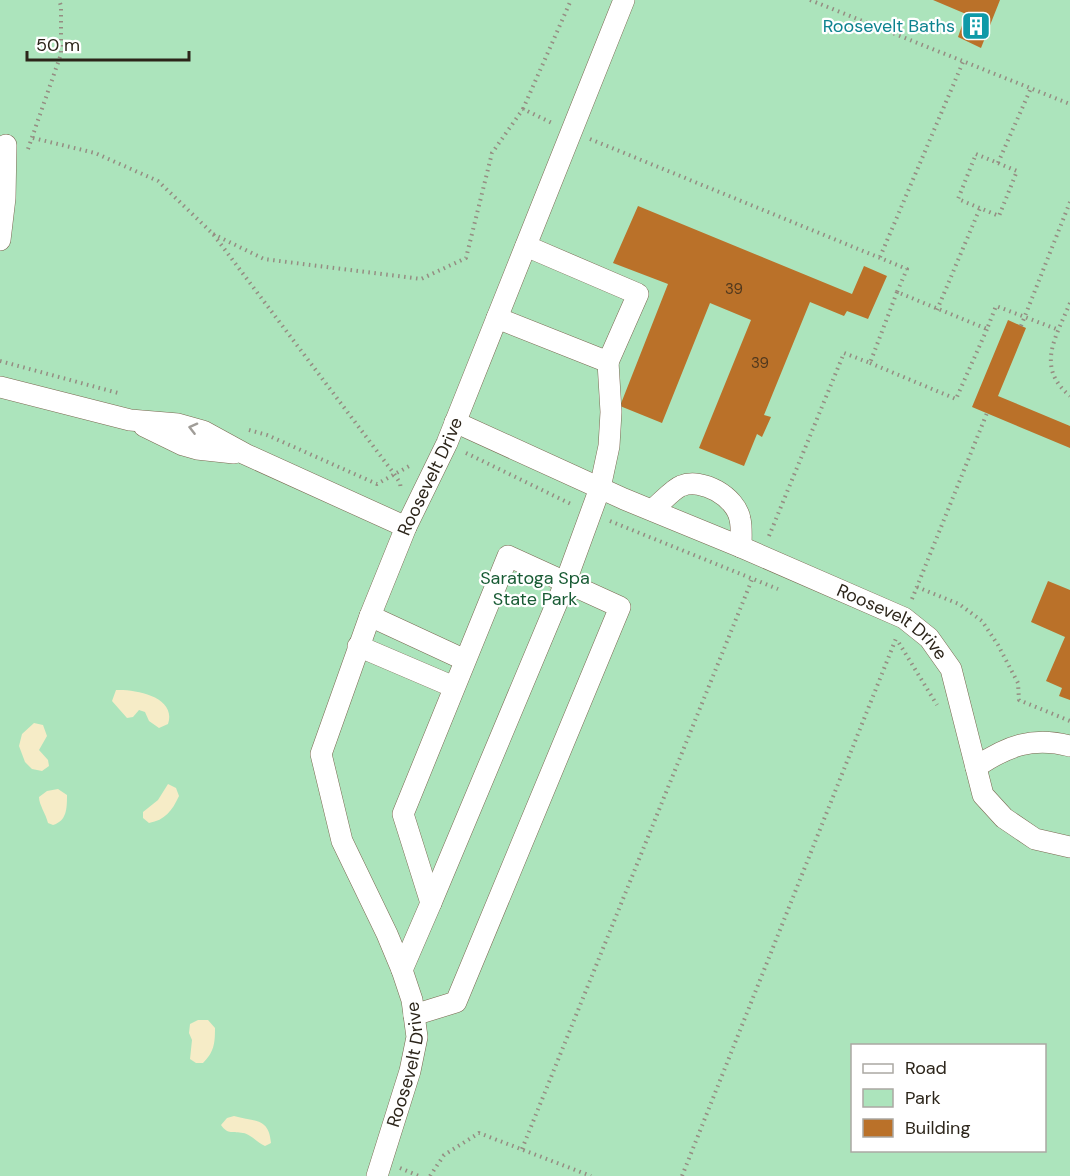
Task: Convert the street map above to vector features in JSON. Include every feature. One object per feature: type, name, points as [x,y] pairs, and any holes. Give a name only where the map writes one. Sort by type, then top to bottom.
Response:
[{"type":"street","points":[[455,423],[624,0]]},
{"type":"street","points":[[0,240],[5,198],[6,145]]},
{"type":"street","points":[[402,970],[566,581],[600,488],[609,446],[611,412],[608,362],[638,294],[526,246]]},
{"type":"street","points":[[497,318],[608,362]]},
{"type":"street","points":[[0,387],[130,420],[183,445],[197,449],[245,454],[406,527]]},
{"type":"street","name":"Roosevelt Drive","points":[[377,1176],[410,1071],[417,1036],[412,1000],[402,970],[342,841],[321,754],[369,616],[406,527],[455,423],[600,488],[904,618],[929,638],[951,669],[983,795],[1004,818],[1035,839],[1070,847]]},
{"type":"street","points":[[652,510],[679,486],[696,483],[714,488],[732,504],[740,517],[741,547]]},
{"type":"street","points":[[414,1015],[456,1002],[620,607],[508,556],[403,814],[431,903]]},
{"type":"street","points":[[369,616],[465,660]]},
{"type":"street","points":[[358,646],[454,687]]},
{"type":"street","points":[[976,767],[1027,742],[1050,741],[1070,746]]},
{"type":"path","points":[[59,0],[62,6],[61,54],[33,138],[95,153],[158,181],[213,234],[395,475],[400,483],[402,494]]},
{"type":"path","points":[[213,234],[264,259],[422,279],[466,258],[492,153],[523,109],[571,0]]},
{"type":"path","points":[[810,0],[1070,104]]},
{"type":"path","points":[[880,258],[963,62]]},
{"type":"path","points":[[998,163],[1031,88]]},
{"type":"path","points":[[523,109],[571,132],[907,269],[870,363]]},
{"type":"path","points":[[976,154],[998,163],[1017,171],[999,216],[958,199],[976,154]]},
{"type":"path","points":[[1021,326],[1070,202]]},
{"type":"path","points":[[937,310],[980,208]]},
{"type":"path","points":[[897,292],[987,330]]},
{"type":"path","points":[[1070,303],[1050,350],[1051,369],[1058,386],[1070,396]]},
{"type":"path","points":[[522,1149],[844,353],[956,399],[996,306],[1059,330]]},
{"type":"path","points":[[682,1176],[987,413]]},
{"type":"path","points":[[476,458],[591,513],[786,592]]},
{"type":"path","points":[[917,587],[959,604],[982,621],[1018,683],[1019,700],[1070,721]]},
{"type":"path","points":[[885,634],[896,638],[940,711]]},
{"type":"path","points":[[430,1176],[444,1155],[479,1133],[591,1176]]},
{"type":"green space","name":"Saratoga Spa State Park","points":[[0,0],[1070,0],[1070,1176],[0,1176]]},
{"type":"sand","points":[[116,690],[144,693],[161,701],[169,715],[168,724],[159,728],[149,721],[145,712],[139,710],[133,717],[127,718],[112,701]]},
{"type":"sand","points":[[34,723],[43,725],[47,736],[39,750],[48,760],[49,766],[42,771],[32,769],[25,762],[19,746],[22,734]]},
{"type":"sand","points":[[168,784],[176,788],[179,796],[167,814],[149,823],[143,818],[143,812],[158,800]]},
{"type":"sand","points":[[58,789],[67,795],[66,809],[64,817],[53,825],[48,823],[39,797],[47,791]]},
{"type":"sand","points":[[198,1020],[208,1020],[215,1028],[213,1047],[203,1063],[196,1063],[190,1059],[192,1040],[189,1033],[190,1024]]},
{"type":"sand","points":[[234,1116],[254,1120],[264,1125],[270,1135],[271,1143],[265,1146],[246,1134],[226,1130],[221,1125],[227,1118]]},
{"type":"building","name":"Roosevelt Baths","points":[[933,0],[1000,0],[981,48],[958,37],[966,14]]},
{"type":"building","points":[[638,206],[852,294],[864,266],[887,276],[868,319],[847,311],[844,316],[810,302],[764,415],[771,417],[762,437],[757,434],[744,466],[699,448],[751,320],[710,303],[662,423],[620,406],[668,284],[613,263]]},
{"type":"building","points":[[1008,320],[1026,328],[998,396],[1070,426],[1070,448],[972,407]]},
{"type":"building","points":[[1048,581],[1070,590],[1070,700],[1059,696],[1062,688],[1046,681],[1065,637],[1031,622]]},
{"type":"place","name":"Roosevelt Baths","points":[[976,26]]}]
